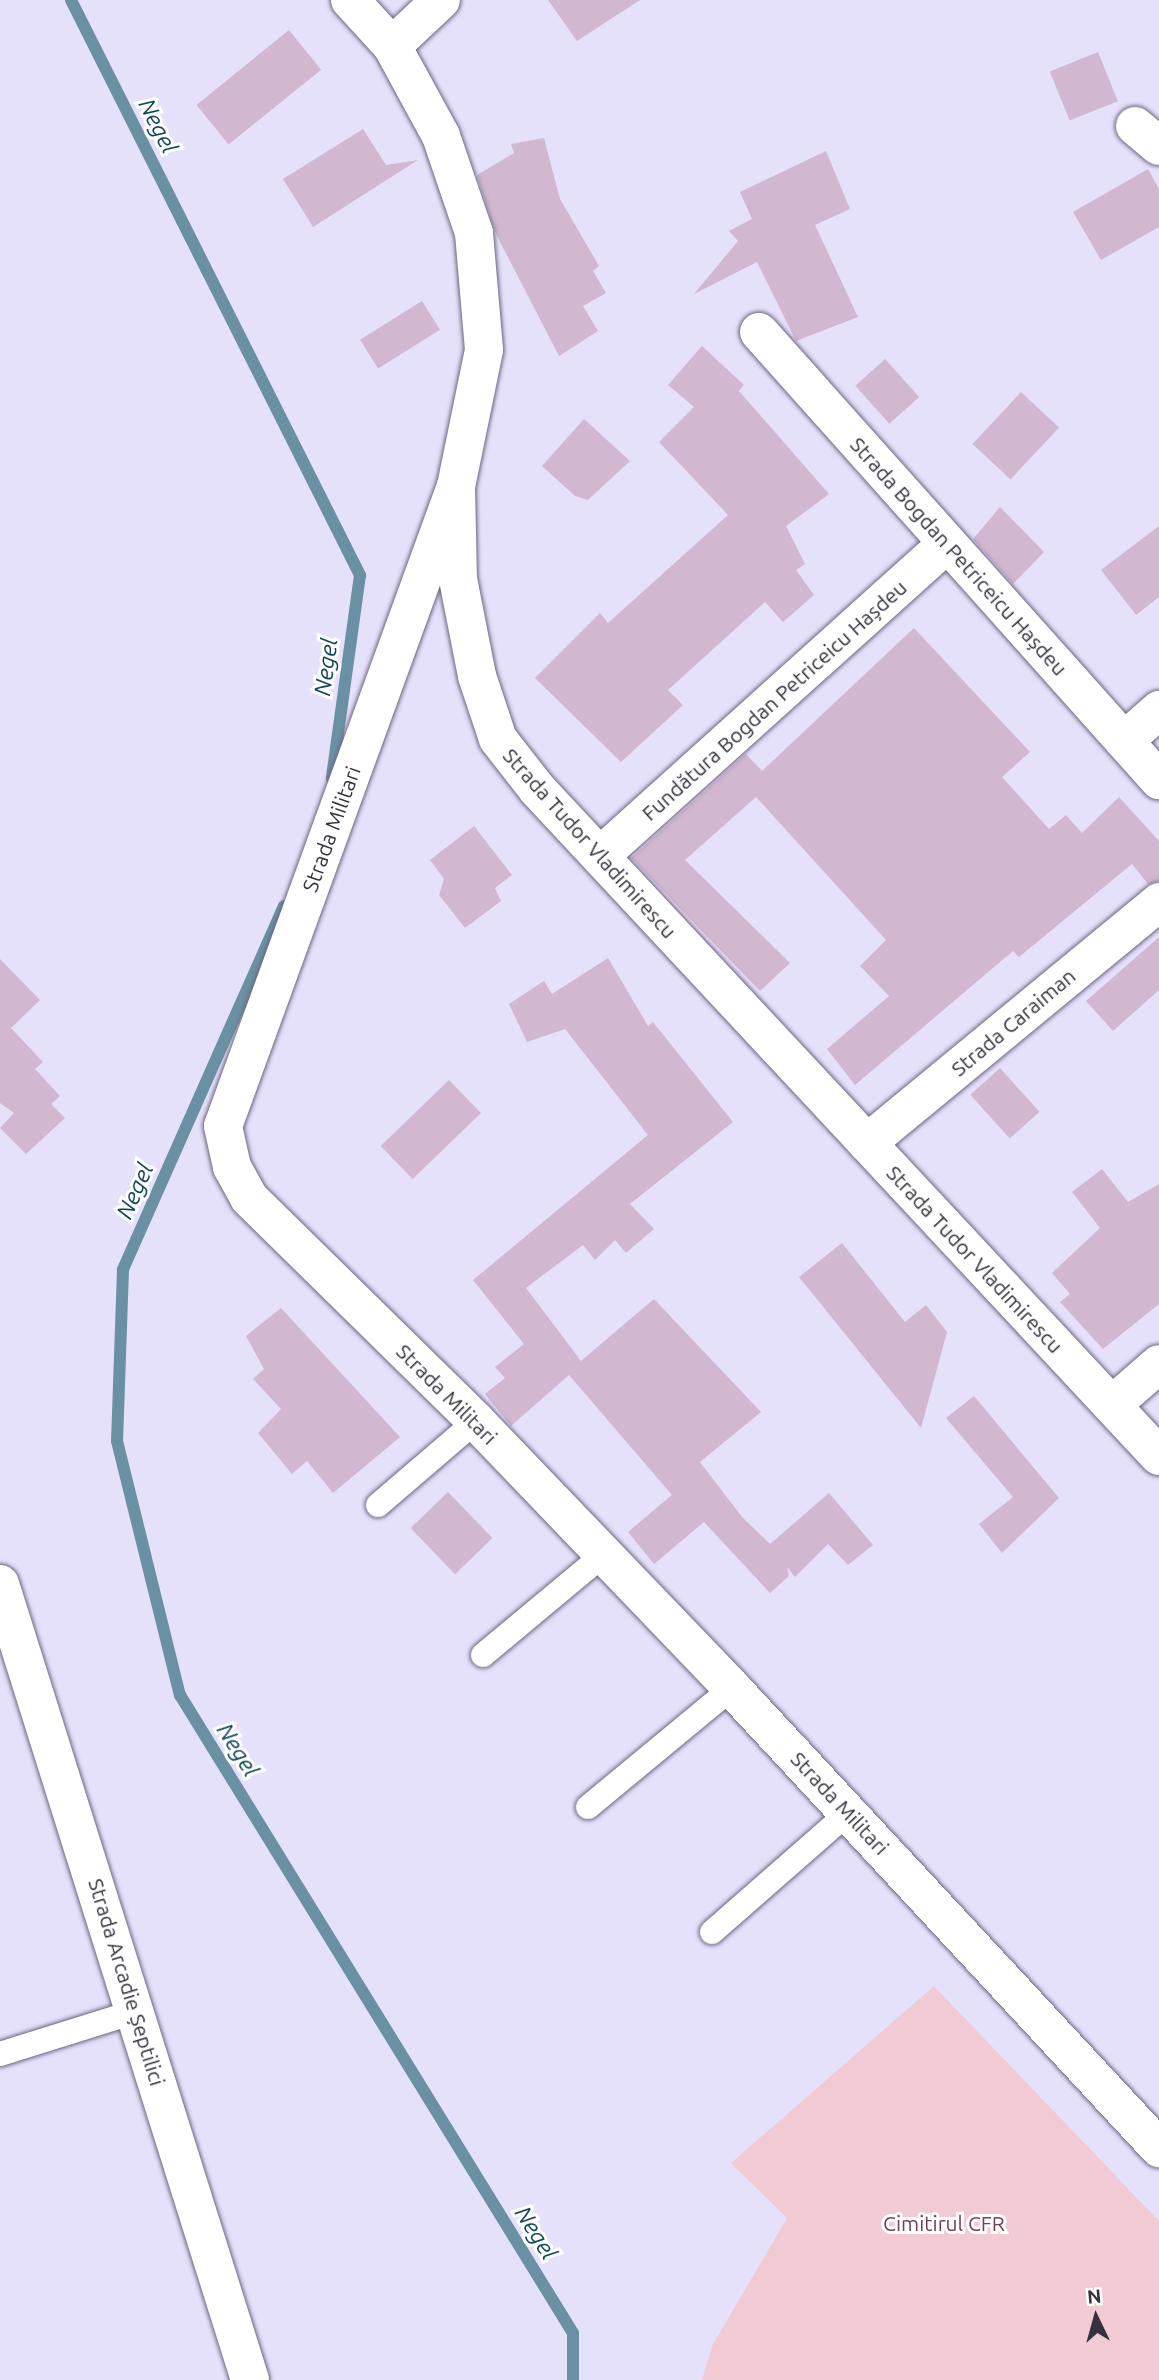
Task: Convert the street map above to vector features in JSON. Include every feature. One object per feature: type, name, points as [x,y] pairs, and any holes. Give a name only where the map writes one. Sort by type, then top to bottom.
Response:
[{"type":"street","name":"Strada Tudor Vladimirescu","points":[[350,0],[392,46],[441,136],[474,233],[484,350],[456,486],[458,579],[477,676],[498,739],[600,856],[1159,1457]]},
{"type":"street","points":[[392,46],[441,0]]},
{"type":"street","name":"Strada Bogdan Petriceicu Hașdeu","points":[[759,332],[1159,780]]},
{"type":"street","name":"Strada Militari","points":[[456,486],[223,1126],[232,1167],[249,1198],[476,1421],[602,1556],[732,1688],[1159,2148]]},
{"type":"street","name":"Fundătura Bogdan Petriceicu Hașdeu","points":[[600,856],[947,544]]},
{"type":"street","points":[[1124,741],[1159,710]]},
{"type":"street","name":"Strada Caraiman","points":[[867,1143],[1159,902]]},
{"type":"street","points":[[1112,1405],[1159,1364]]},
{"type":"street","name":"Strada Arcadie Șeptilici","points":[[0,1584],[137,2011],[250,2380]]},
{"type":"lane","points":[[378,1505],[476,1421]]},
{"type":"lane","points":[[483,1655],[602,1556]]},
{"type":"lane","points":[[588,1807],[732,1688]]},
{"type":"lane","points":[[712,1932],[849,1812]]},
{"type":"lane","points":[[0,2054],[137,2011]]},
{"type":"green space","name":"Cimitirul CFR","points":[[934,1986],[1159,2221],[1159,2380],[702,2380],[712,2346],[787,2218],[731,2163]]},
{"type":"building","points":[[548,0],[640,0],[577,41]]},
{"type":"building","points":[[289,30],[321,70],[229,145],[197,105]]},
{"type":"building","points":[[1098,52],[1118,101],[1070,121],[1050,71]]},
{"type":"building","points":[[363,129],[386,165],[418,160],[313,227],[283,179]]},
{"type":"building","points":[[544,138],[560,199],[599,266],[593,271],[606,293],[583,306],[598,331],[559,356],[496,234],[477,175],[514,153],[511,144]]},
{"type":"building","points":[[826,151],[850,209],[815,225],[858,317],[796,341],[757,262],[694,294],[738,241],[729,231],[752,219],[740,192]]},
{"type":"building","points":[[1148,169],[1159,189],[1159,227],[1101,260],[1073,212]]},
{"type":"building","points":[[422,301],[440,330],[378,369],[360,340]]},
{"type":"building","points":[[702,346],[744,385],[739,391],[829,494],[786,526],[805,564],[796,570],[814,595],[783,622],[765,602],[668,690],[683,705],[621,762],[535,678],[600,613],[608,623],[728,515],[659,442],[694,407],[668,385]]},
{"type":"building","points":[[885,359],[919,397],[889,424],[855,386]]},
{"type":"building","points":[[1021,392],[1059,427],[1011,479],[973,444]]},
{"type":"building","points":[[584,419],[630,461],[588,500],[575,496],[542,466]]},
{"type":"building","points":[[1000,507],[1044,552],[1013,584],[973,539]]},
{"type":"building","points":[[1159,526],[1159,597],[1136,615],[1101,570]]},
{"type":"building","points":[[914,628],[1030,752],[1002,777],[1049,829],[1066,815],[1082,833],[1119,797],[1159,841],[1159,881],[1148,884],[1132,864],[1019,957],[1013,951],[855,1085],[827,1049],[889,996],[860,966],[886,940],[756,797],[685,860],[790,963],[760,991],[631,858],[746,754],[762,771]]},
{"type":"building","points":[[474,826],[512,875],[495,888],[501,901],[465,928],[439,895],[444,879],[430,860]]},
{"type":"building","points":[[1159,937],[1159,990],[1113,1031],[1086,1001]]},
{"type":"building","points":[[608,958],[648,1026],[653,1022],[733,1122],[630,1204],[654,1229],[626,1253],[615,1240],[595,1260],[583,1245],[526,1288],[581,1361],[654,1299],[761,1412],[700,1462],[742,1517],[770,1544],[829,1493],[873,1545],[848,1565],[828,1544],[795,1577],[787,1567],[789,1576],[770,1593],[704,1522],[654,1564],[628,1532],[672,1495],[569,1375],[511,1426],[485,1394],[505,1378],[495,1367],[524,1344],[473,1280],[648,1135],[565,1029],[527,1042],[509,1004],[544,981],[552,994]]},
{"type":"building","points":[[0,959],[40,1000],[11,1028],[43,1062],[35,1069],[60,1096],[51,1104],[65,1118],[26,1154],[0,1128],[14,1113],[0,1103]]},
{"type":"building","points":[[1000,1068],[1039,1112],[1010,1139],[970,1095]]},
{"type":"building","points":[[449,1080],[481,1113],[413,1179],[381,1146]]},
{"type":"building","points":[[1102,1169],[1128,1202],[1159,1184],[1159,1304],[1103,1349],[1060,1302],[1070,1294],[1052,1273],[1100,1228],[1072,1192]]},
{"type":"building","points":[[842,1243],[905,1322],[926,1305],[947,1332],[921,1428],[799,1277]]},
{"type":"building","points":[[281,1308],[400,1437],[333,1493],[307,1461],[292,1474],[258,1433],[281,1409],[253,1379],[264,1369],[246,1336]]},
{"type":"building","points":[[974,1396],[1059,1498],[1002,1553],[979,1524],[1013,1497],[946,1418]]},
{"type":"building","points":[[448,1492],[492,1538],[455,1574],[411,1528]]},
{"type":"waterway","name":"Negel","points":[[71,0],[360,575],[332,778]]},
{"type":"waterway","name":"Negel","points":[[284,906],[123,1270],[117,1441],[180,1695],[573,2333],[573,2380]]}]
